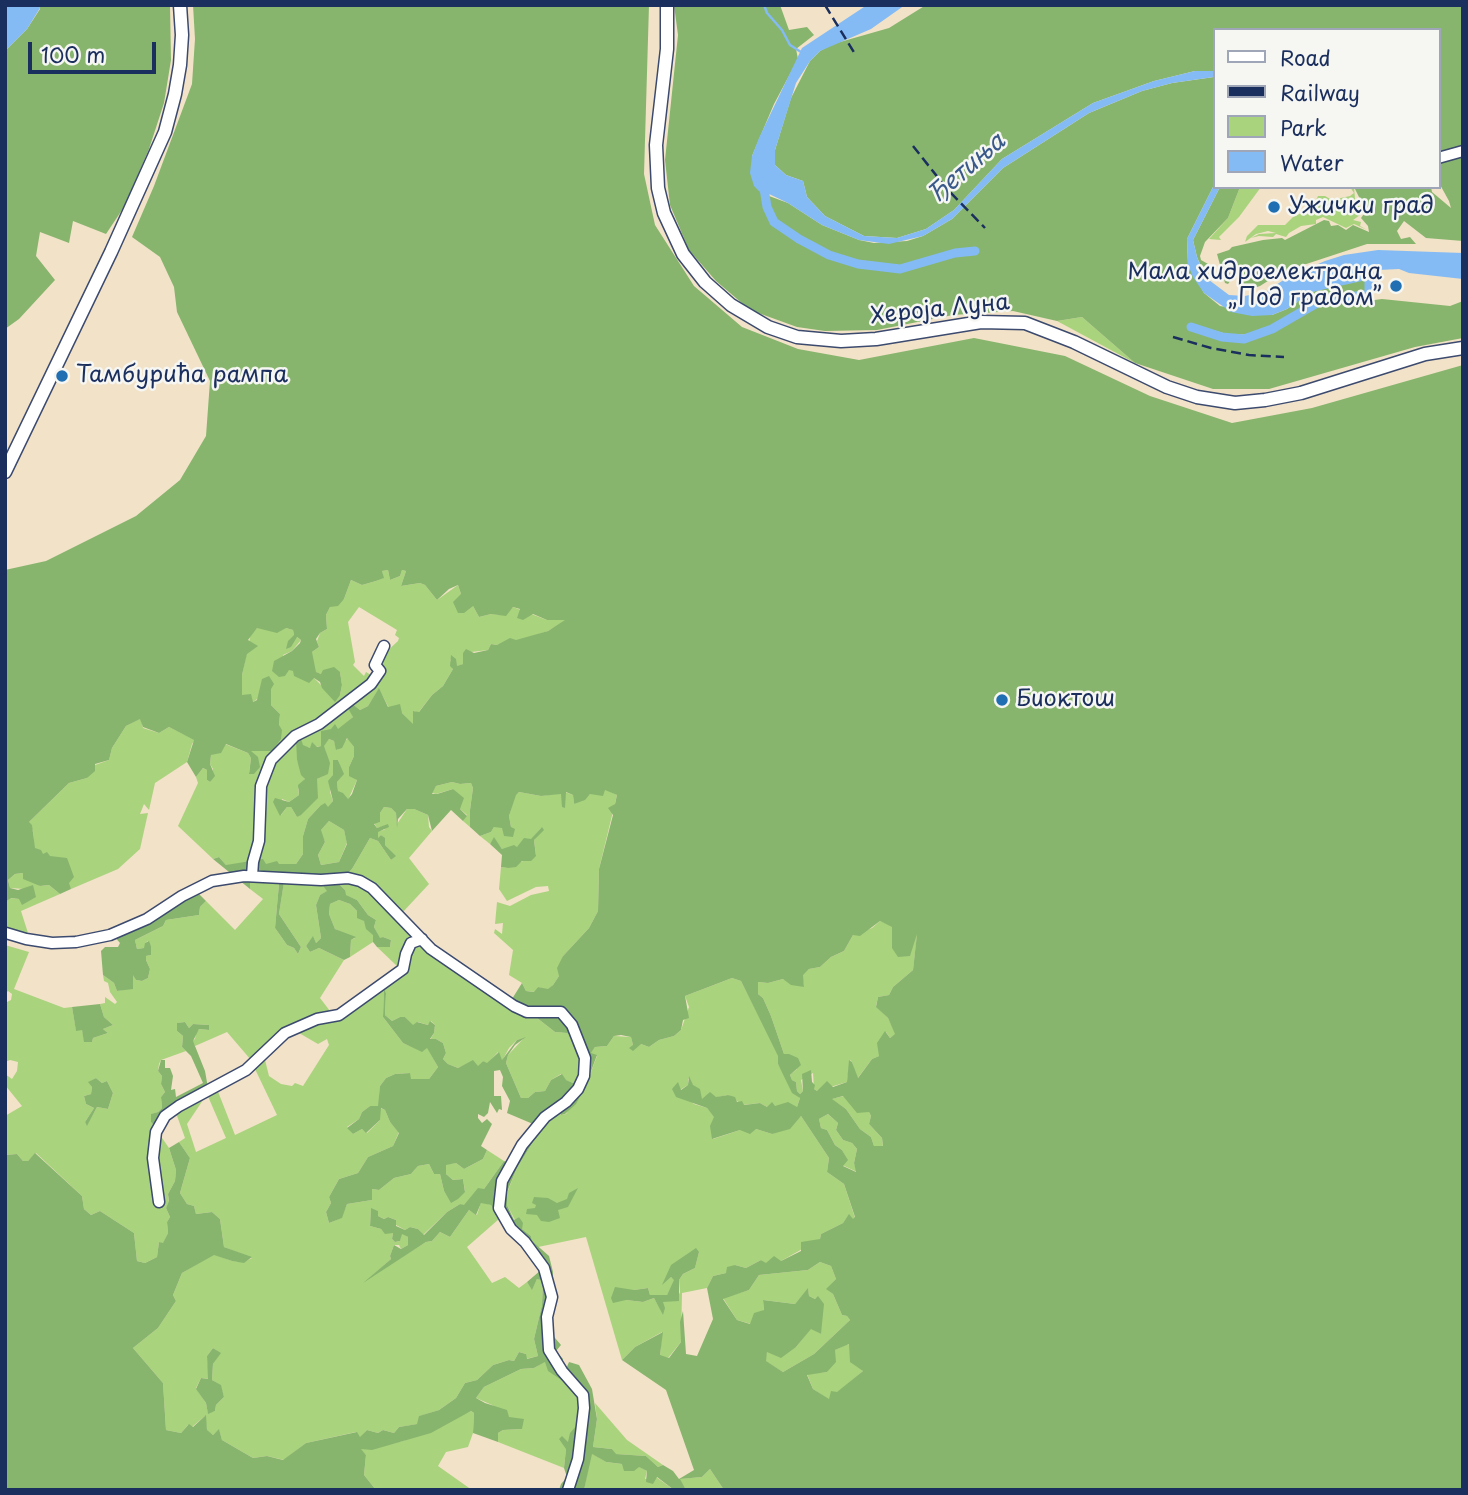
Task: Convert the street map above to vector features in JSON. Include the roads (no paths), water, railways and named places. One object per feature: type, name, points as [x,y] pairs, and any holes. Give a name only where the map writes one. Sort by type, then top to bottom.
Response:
[{"type":"main road","points":[[5,472],[111,252],[165,132],[180,65],[180,5]]},
{"type":"main road","name":"Хероја Луна","points":[[667,5],[667,48],[656,145],[657,181],[664,213],[683,254],[705,282],[731,305],[768,327],[797,337],[841,341],[876,339],[981,322],[1025,323],[1074,342],[1167,387],[1197,397],[1235,402],[1292,396],[1425,354],[1463,348]]},
{"type":"street","points":[[1440,157],[1463,151]]},
{"type":"street","points":[[252,876],[259,841],[261,786],[271,760],[295,736],[319,724],[371,684],[380,671],[375,665],[384,646]]},
{"type":"street","points":[[6,933],[52,943],[76,942],[110,935],[147,919],[182,896],[212,881],[252,876],[360,881],[372,888],[431,949],[514,1006],[527,1012],[561,1012],[572,1024],[585,1058],[584,1076],[578,1089],[566,1102],[545,1117],[523,1145],[502,1181],[499,1208],[511,1229],[525,1241],[544,1268],[552,1297],[547,1317],[549,1350],[562,1371],[583,1395],[578,1460],[568,1490]]},
{"type":"street","points":[[159,1202],[153,1158],[156,1132],[165,1116],[246,1070],[285,1033],[317,1019],[339,1015],[403,968],[411,943],[422,939]]},
{"type":"water","points":[[5,5],[39,5],[40,8],[27,29],[5,51]]},
{"type":"water","points":[[867,5],[905,5],[871,29],[820,51],[810,61],[796,83],[775,150],[775,165],[786,175],[803,181],[807,197],[825,216],[864,236],[897,238],[926,229],[954,210],[1002,159],[1093,103],[1154,81],[1195,71],[1212,71],[1212,77],[1142,91],[1089,113],[1003,168],[952,219],[923,236],[889,244],[859,240],[822,225],[788,203],[761,193],[754,186],[750,173],[752,156],[802,48]]},
{"type":"water","points":[[1212,189],[1219,189],[1193,240],[1205,277],[1229,295],[1245,296],[1267,291],[1288,277],[1325,261],[1378,250],[1463,253],[1463,279],[1409,273],[1399,269],[1378,270],[1377,273],[1375,270],[1369,272],[1362,281],[1312,292],[1287,309],[1272,315],[1252,316],[1231,312],[1204,293],[1188,265],[1187,239]]},
{"type":"waterway","points":[[764,5],[790,45],[801,52]]},
{"type":"waterway","points":[[763,182],[767,207],[774,222],[829,255],[858,264],[900,269],[955,253],[975,251]]},
{"type":"waterway","points":[[1369,262],[1369,292]]},
{"type":"waterway","points":[[1191,327],[1222,337],[1244,339],[1272,329],[1324,299],[1367,295]]},
{"type":"railway","points":[[825,5],[855,54]]},
{"type":"railway","points":[[913,146],[947,189],[985,228]]},
{"type":"railway","points":[[1173,337],[1249,355],[1284,357]]},
{"type":"place","name":"Ужички град","points":[[1274,207]]},
{"type":"place","name":"Мала хидроелектрана „Под градом”","points":[[1396,286]]},
{"type":"place","name":"Тамбурића рампа","points":[[62,376]]},
{"type":"place","name":"Биоктош","points":[[1002,700]]},
{"type":"water label","name":"Ђетиња","points":[[967,169]]}]
